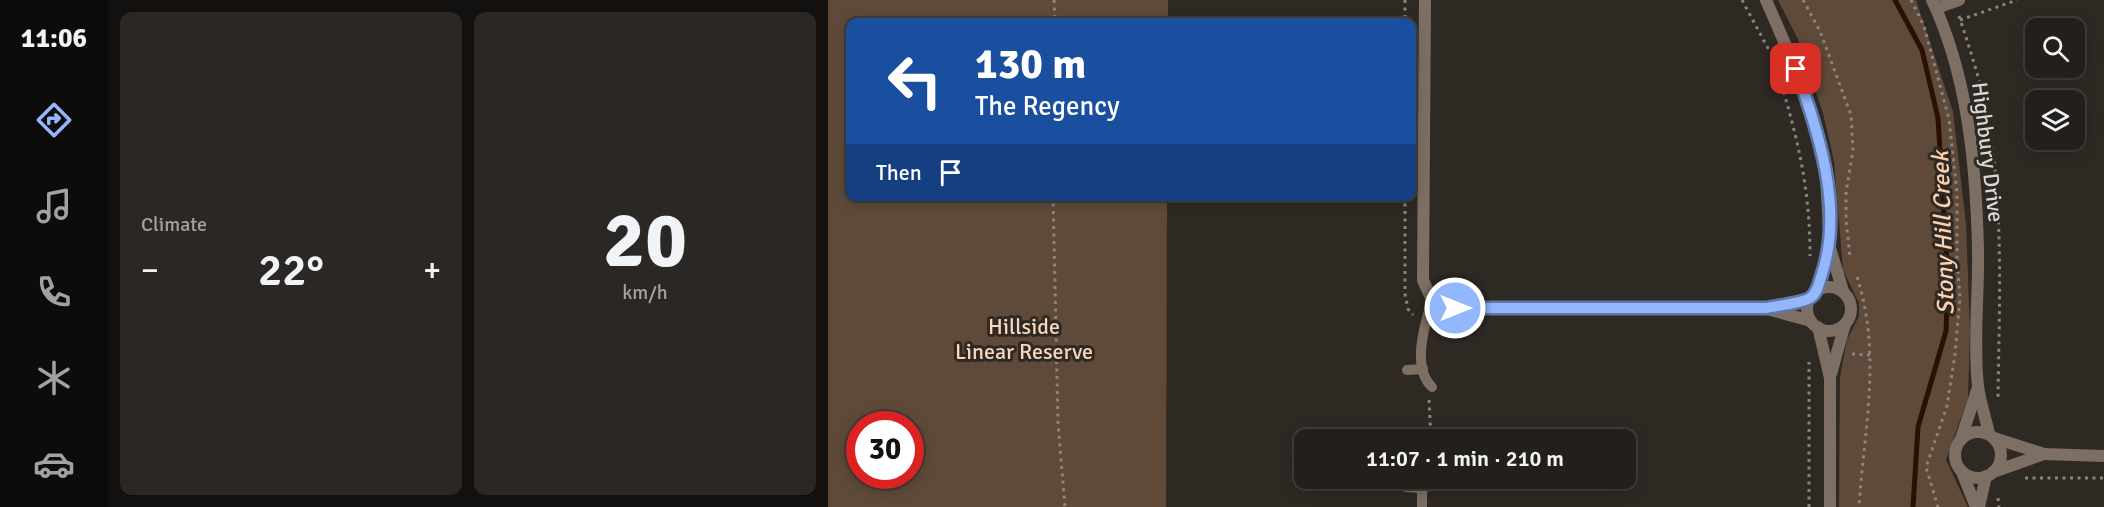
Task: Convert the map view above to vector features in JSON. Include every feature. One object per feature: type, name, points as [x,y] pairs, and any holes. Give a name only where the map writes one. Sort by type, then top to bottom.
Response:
[{"type":"street","points":[[1425,0],[1423,280],[1432,300],[1455,308],[1766,308],[1813,295],[1829,287],[1843,291]]},
{"type":"street","points":[[1766,0],[1796,69],[1814,119],[1826,178],[1830,248],[1851,311],[1845,324],[1830,378],[1830,507]]},
{"type":"street","points":[[1934,4],[1959,0]]},
{"type":"street","name":"Highbury Drive","points":[[1934,4],[1956,69],[1967,120],[1975,181],[1978,249],[1978,386]]},
{"type":"street","points":[[1830,248],[1808,310],[1815,324],[1830,378]]},
{"type":"street","points":[[1766,308],[1832,330],[1845,324]]},
{"type":"street","points":[[1978,386],[1992,436],[2001,452],[2001,459],[1990,474],[1978,507]]},
{"type":"street","points":[[1978,386],[1954,452],[1955,459],[1978,507]]},
{"type":"street","points":[[1960,439],[1974,432],[2044,454],[2104,456]]},
{"type":"street","points":[[1962,472],[1974,478],[2044,454]]},
{"type":"lane","points":[[1430,385],[1422,369],[1423,331],[1432,300]]},
{"type":"lane","points":[[1407,370],[1422,369]]},
{"type":"lane","points":[[1422,489],[1422,507]]},
{"type":"path","points":[[1054,0],[1055,18]]},
{"type":"path","points":[[1405,0],[1405,18]]},
{"type":"path","points":[[1742,0],[1774,61],[1802,154],[1807,189],[1810,264]]},
{"type":"path","points":[[1803,0],[1820,32],[1851,115],[1852,150],[1846,192],[1846,220],[1852,261]]},
{"type":"path","points":[[1911,0],[1923,26],[1949,119],[1957,193],[1957,262],[1960,297],[1955,354],[1947,406],[1926,467],[1938,507]]},
{"type":"path","points":[[1960,20],[2017,0]]},
{"type":"path","points":[[1053,201],[1058,423],[1065,507]]},
{"type":"path","points":[[1854,268],[1863,295],[1871,355],[1871,394],[1859,507]]},
{"type":"path","points":[[1430,385],[1431,429]]},
{"type":"path","points":[[2015,478],[2104,478]]},
{"type":"green space","name":"Hillside Linear Reserve","points":[[828,0],[1168,0],[1168,18],[846,18],[846,201],[1167,201],[1166,507],[828,507]]},
{"type":"green space","points":[[1778,0],[1916,0],[1953,112],[1966,224],[1970,331],[1968,398],[1946,460],[1968,507],[1839,507],[1840,377],[1847,340],[1859,316],[1859,303],[1843,270],[1834,161],[1823,113],[1798,39]]},
{"type":"waterway","name":"Stony Hill Creek","points":[[1895,0],[1922,50],[1938,118],[1948,280],[1946,331],[1918,427],[1913,507]]},
{"type":"route","points":[[1455,308],[1766,308],[1810,298],[1816,291],[1830,248],[1829,206],[1826,178],[1814,119],[1796,69]]}]
